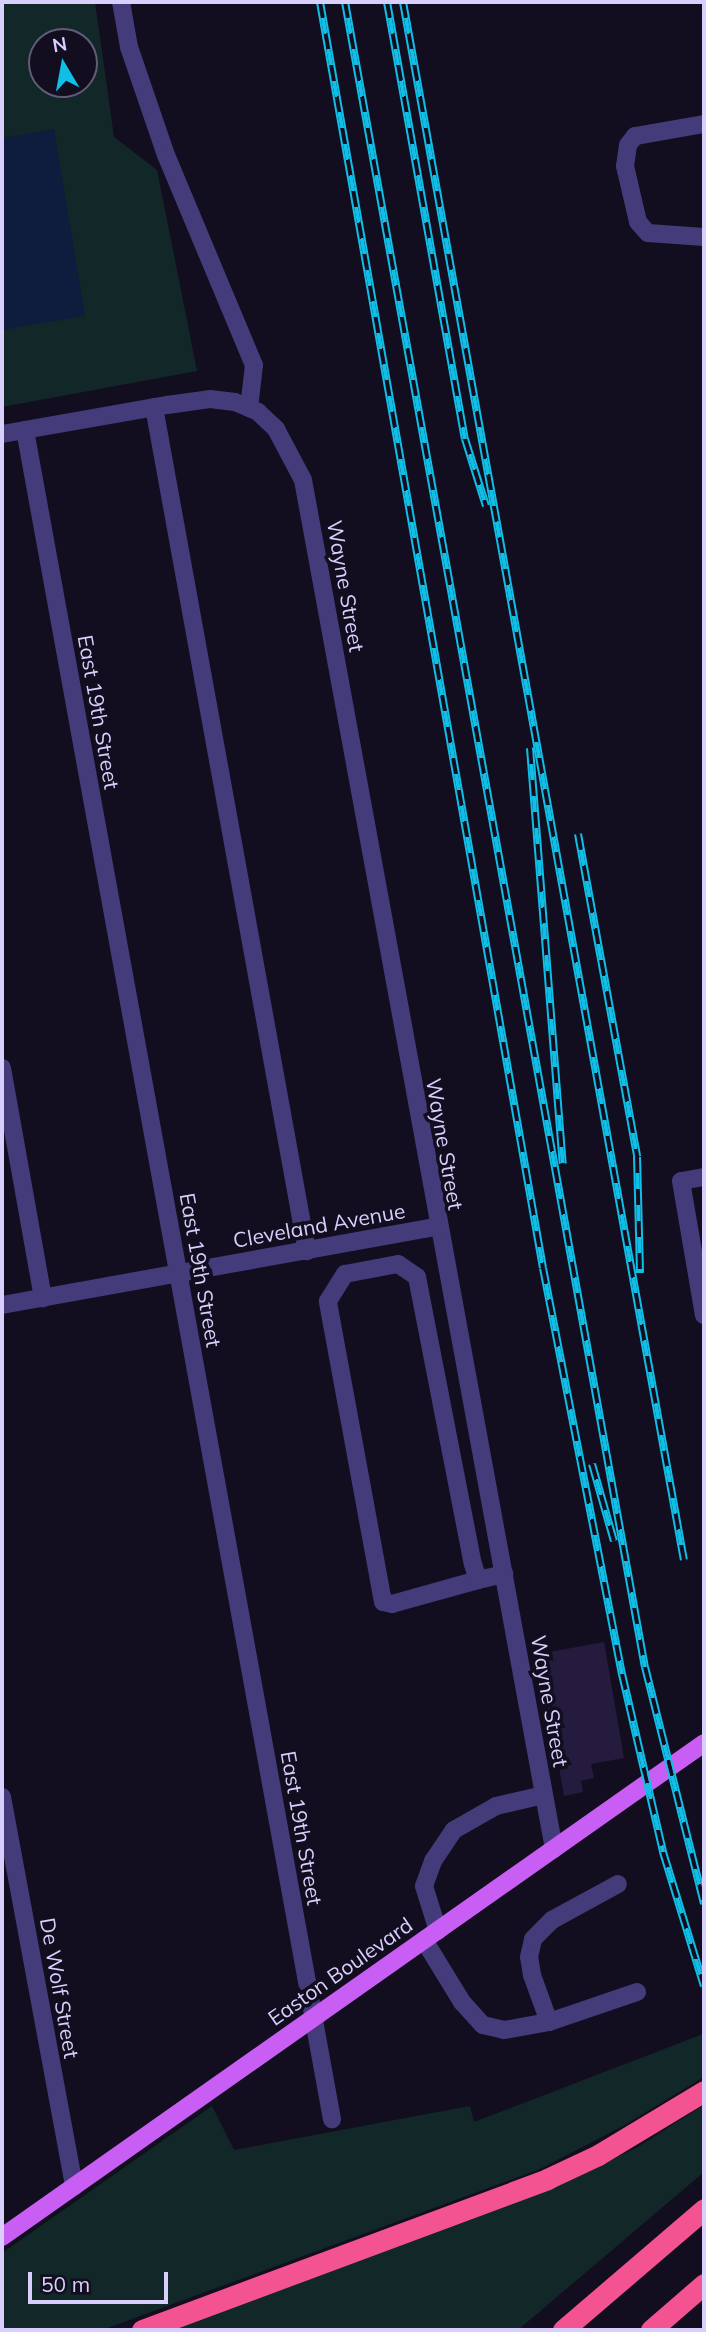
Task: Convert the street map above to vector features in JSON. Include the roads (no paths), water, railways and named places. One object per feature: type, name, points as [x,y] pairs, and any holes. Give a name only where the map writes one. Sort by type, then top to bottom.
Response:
[{"type":"highway","points":[[142,2330],[492,2202],[629,2137],[704,2091]]},
{"type":"highway","points":[[563,2330],[704,2209]]},
{"type":"highway","points":[[651,2330],[699,2290]]},
{"type":"main road","name":"Easton Boulevard","points":[[2,2237],[704,1743]]},
{"type":"street","points":[[2,434],[154,407],[210,400],[249,408],[254,365],[166,155],[129,47],[121,2]]},
{"type":"street","points":[[704,124],[635,136],[628,145],[625,166],[638,222],[648,233],[704,237]]},
{"type":"street","points":[[154,407],[307,1251]]},
{"type":"street","name":"Wayne Street","points":[[249,408],[276,429],[303,480],[437,1227],[554,1849]]},
{"type":"street","name":"East 19th Street","points":[[25,430],[332,2119]]},
{"type":"street","points":[[2,1068],[43,1298]]},
{"type":"street","points":[[704,1177],[681,1181],[704,1315]]},
{"type":"street","name":"Cleveland Avenue","points":[[2,1305],[437,1227]]},
{"type":"street","points":[[478,1580],[417,1278],[410,1268],[398,1264],[345,1274],[328,1301],[383,1602],[392,1604],[504,1574]]},
{"type":"street","points":[[544,1795],[496,1806],[454,1830],[433,1861],[424,1886],[431,1935],[462,2002],[482,2025],[504,2030],[549,2022],[637,1992]]},
{"type":"street","name":"De Wolf Street","points":[[2,1797],[74,2186]]},
{"type":"street","points":[[549,2022],[532,1975],[529,1957],[533,1939],[552,1920],[618,1884]]},
{"type":"water","points":[[54,129],[85,316],[2,330],[2,138]]},
{"type":"railway","points":[[320,2],[543,1268],[622,1674],[663,1852],[704,1986]]},
{"type":"railway","points":[[345,2],[645,1667],[704,1904]]},
{"type":"railway","points":[[387,2],[465,439],[486,506]]},
{"type":"railway","points":[[403,2],[684,1560]]},
{"type":"railway","points":[[530,748],[563,1164]]},
{"type":"railway","points":[[578,834],[637,1157],[640,1273]]},
{"type":"railway","points":[[592,1464],[614,1541]]}]
